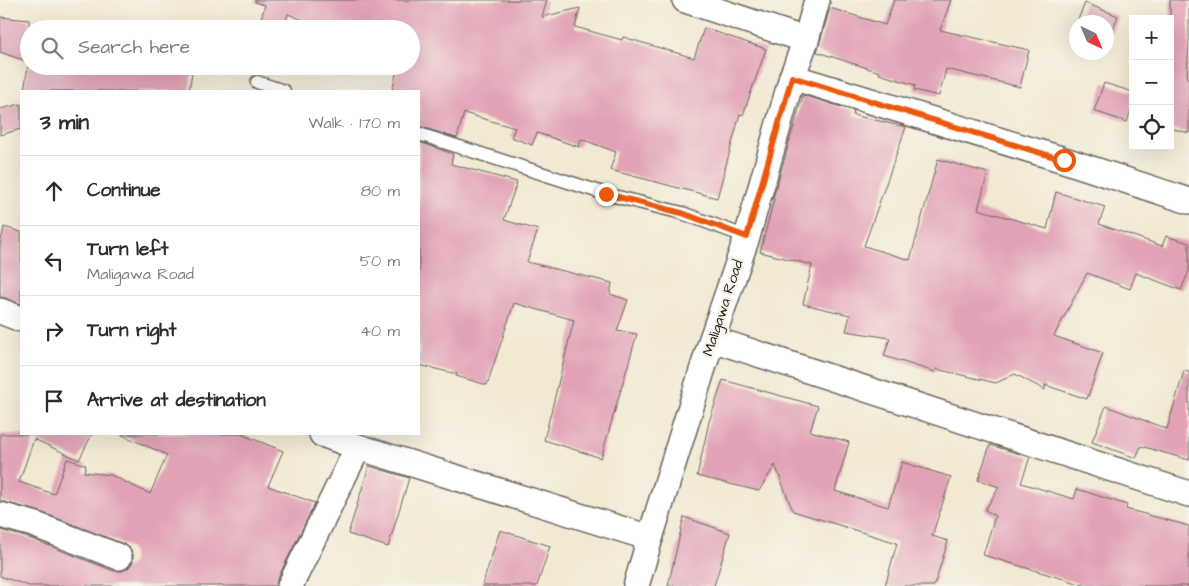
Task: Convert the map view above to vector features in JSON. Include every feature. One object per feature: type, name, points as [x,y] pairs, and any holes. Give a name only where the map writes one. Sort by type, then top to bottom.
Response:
[{"type":"street","points":[[685,0],[806,40]]},
{"type":"street","name":"Maligawa Road","points":[[636,586],[712,339],[747,237],[792,77],[806,40],[817,0]]},
{"type":"street","points":[[792,77],[1064,160],[1189,202]]},
{"type":"street","points":[[0,311],[20,319]]},
{"type":"street","points":[[712,339],[1189,494]]},
{"type":"street","points":[[325,435],[650,538]]},
{"type":"street","points":[[290,586],[358,447]]},
{"type":"street","points":[[0,516],[33,524],[120,556]]},
{"type":"lane","points":[[257,82],[281,90]]},
{"type":"lane","points":[[420,134],[606,194],[682,213],[747,237]]},
{"type":"building","points":[[255,0],[547,0],[542,17],[580,8],[575,27],[622,40],[623,37],[694,58],[704,28],[766,49],[743,115],[740,114],[717,198],[610,170],[616,152],[581,139],[579,147],[537,133],[532,145],[511,137],[515,128],[464,113],[457,138],[420,126],[420,90],[392,90],[396,75],[420,75],[420,20],[303,20],[288,14],[286,20],[261,20],[265,5],[255,2]]},
{"type":"building","points":[[894,0],[951,0],[940,30],[1029,50],[1020,87],[946,69],[939,96],[914,90],[915,85],[817,52],[830,8],[885,25]]},
{"type":"building","points":[[1170,0],[1189,0],[1187,78],[1189,78],[1189,133],[1174,129],[1174,15],[1170,15]]},
{"type":"building","points":[[1085,3],[1118,16],[1114,26],[1114,15],[1080,15]]},
{"type":"building","points":[[0,17],[29,20],[20,20],[20,59],[0,52]]},
{"type":"building","points":[[27,75],[192,75],[189,90],[24,90]]},
{"type":"building","points":[[1104,83],[1129,91],[1129,116],[1127,122],[1094,111]]},
{"type":"building","points":[[803,95],[854,111],[853,115],[906,127],[864,246],[910,260],[938,159],[988,173],[978,209],[1047,229],[1056,192],[1105,207],[1099,224],[1162,246],[1166,236],[1189,243],[1189,271],[1181,290],[1136,273],[1130,289],[1087,273],[1054,336],[1103,353],[1087,399],[1045,385],[1045,390],[1015,374],[996,383],[936,369],[935,372],[884,356],[890,338],[846,331],[850,315],[803,304],[812,265],[760,252],[773,198]]},
{"type":"building","points":[[20,104],[20,129],[0,135],[0,109]]},
{"type":"building","points":[[420,142],[453,154],[451,164],[517,182],[504,220],[538,230],[527,262],[612,283],[610,294],[628,300],[617,331],[637,334],[601,458],[544,440],[574,320],[514,303],[487,385],[456,376],[457,374],[420,365]]},
{"type":"building","points":[[4,227],[20,232],[20,304],[0,297],[0,246]]},
{"type":"building","points":[[1184,371],[1189,372],[1189,460],[1141,446],[1136,458],[1092,442],[1106,406],[1167,429]]},
{"type":"building","points":[[723,380],[818,406],[810,431],[849,442],[835,491],[888,507],[902,462],[951,477],[932,536],[948,541],[934,586],[885,586],[897,543],[793,511],[775,465],[759,491],[697,476],[709,422]]},
{"type":"building","points":[[0,434],[92,435],[79,460],[34,439],[19,482],[54,494],[67,459],[86,465],[84,472],[111,475],[150,494],[167,455],[122,435],[243,435],[283,451],[268,486],[315,503],[277,580],[276,586],[29,586],[0,576],[0,530],[29,538],[114,571],[122,571],[128,568],[133,562],[133,554],[130,548],[124,544],[38,511],[0,501]]},
{"type":"building","points":[[990,445],[1030,457],[1021,483],[1074,499],[1077,489],[1127,505],[1126,509],[1189,526],[1189,586],[1087,586],[983,555],[995,516],[985,510],[999,487],[978,480]]},
{"type":"building","points":[[369,466],[409,478],[388,547],[348,534]]},
{"type":"building","points":[[684,517],[730,533],[714,586],[668,586]]},
{"type":"building","points":[[500,530],[550,546],[537,586],[482,586]]},
{"type":"route","points":[[606,194],[682,213],[747,237],[792,77],[1064,160]]}]
